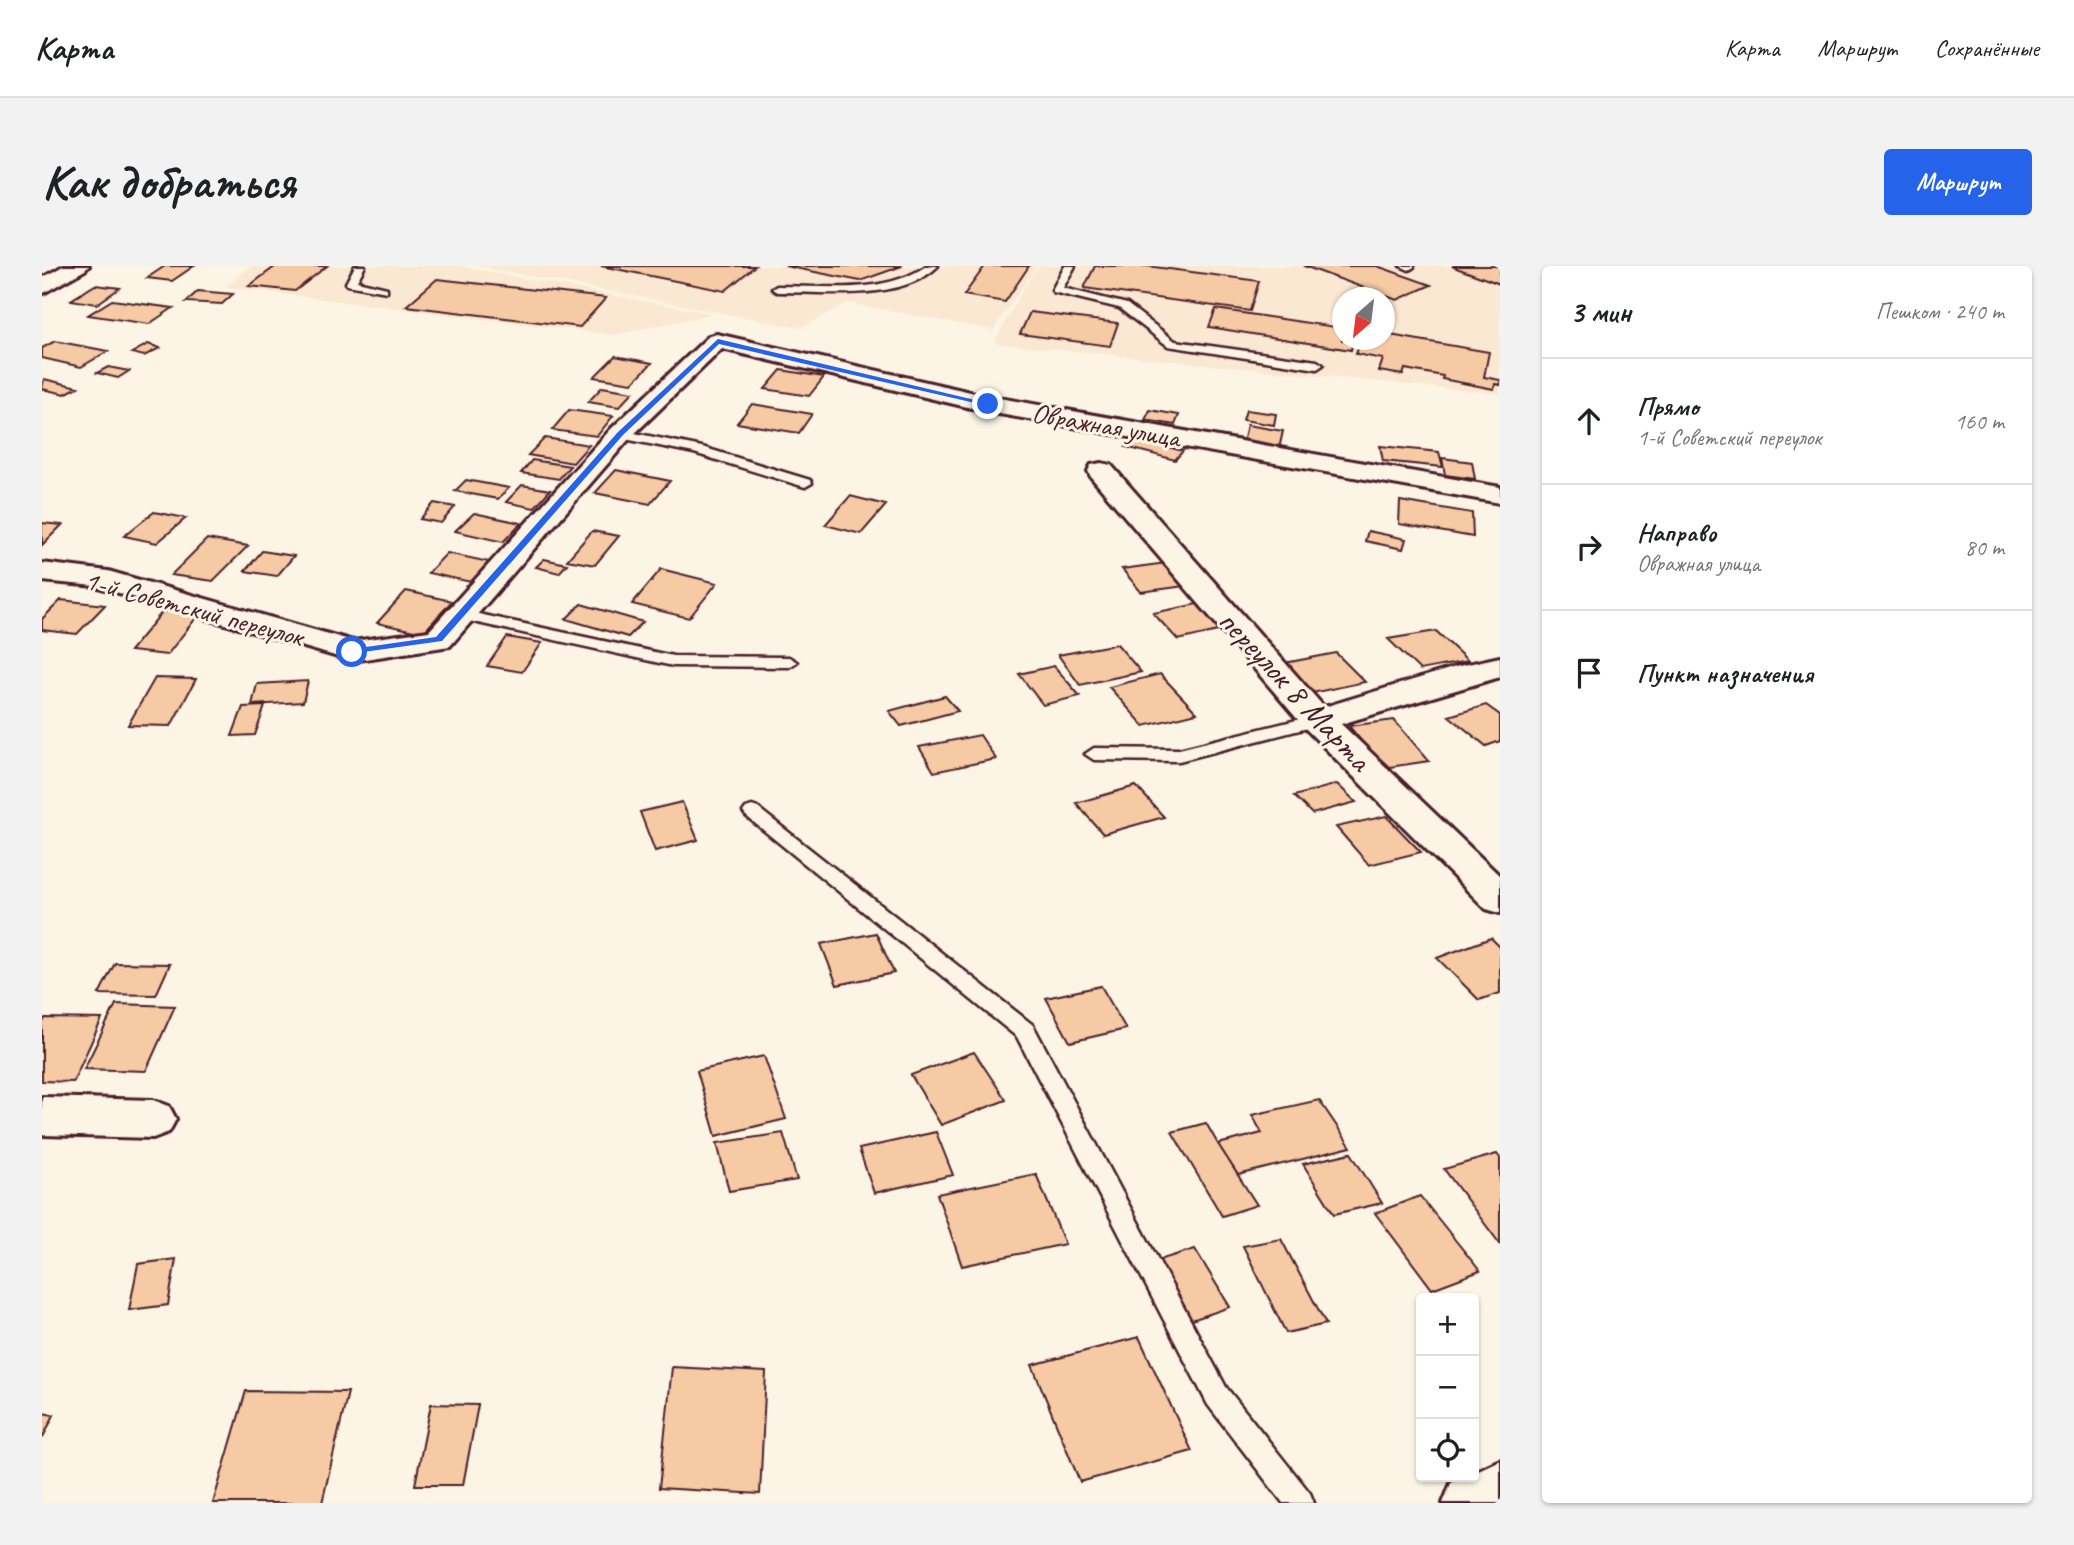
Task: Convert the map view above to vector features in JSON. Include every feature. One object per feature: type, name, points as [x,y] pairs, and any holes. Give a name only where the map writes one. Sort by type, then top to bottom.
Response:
[{"type":"street","points":[[42,288],[78,266]]},
{"type":"street","name":"1-й Советский переулок","points":[[42,572],[97,577],[352,652],[439,639],[620,434],[718,341]]},
{"type":"street","name":"Овражная улица","points":[[718,341],[988,404],[1499,495]]},
{"type":"street","name":"переулок 8 Марта","points":[[1101,471],[1317,720],[1500,900]]},
{"type":"street","points":[[1317,720],[1471,673],[1500,667]]},
{"type":"street","points":[[42,1116],[153,1119]]},
{"type":"street","points":[[1471,1503],[1500,1488]]},
{"type":"lane","points":[[360,266],[351,283],[383,290]]},
{"type":"lane","points":[[777,289],[879,289],[923,275],[933,266]]},
{"type":"lane","points":[[1070,266],[1057,290],[1124,306],[1172,344],[1318,365]]},
{"type":"lane","points":[[620,434],[697,450],[805,484]]},
{"type":"lane","points":[[460,615],[673,660],[789,662]]},
{"type":"lane","points":[[1094,754],[1179,755],[1317,720]]},
{"type":"lane","points":[[752,812],[1025,1031],[1217,1396],[1300,1503]]},
{"type":"shaded area","points":[[251,266],[458,266],[713,314],[614,335],[225,287]]},
{"type":"shaded area","points":[[476,266],[1037,266],[993,330],[847,303],[801,328]]},
{"type":"shaded area","points":[[1039,266],[1500,266],[1500,394],[994,343]]},
{"type":"building","points":[[165,266],[194,266],[172,281],[147,278]]},
{"type":"building","points":[[276,266],[327,266],[295,291],[249,286]]},
{"type":"building","points":[[601,266],[755,266],[725,291]]},
{"type":"building","points":[[785,266],[902,266],[860,281]]},
{"type":"building","points":[[985,266],[1029,266],[1005,302],[964,295]]},
{"type":"building","points":[[1095,266],[1147,266],[1259,281],[1250,311],[1084,288]]},
{"type":"building","points":[[1304,266],[1377,266],[1431,285],[1397,300],[1395,287],[1361,287]]},
{"type":"building","points":[[1452,266],[1500,266],[1500,284],[1459,269]]},
{"type":"building","points":[[437,279],[606,298],[580,327],[406,306]]},
{"type":"building","points":[[95,285],[120,288],[97,304],[71,300]]},
{"type":"building","points":[[198,291],[233,294],[222,304],[186,302]]},
{"type":"building","points":[[112,300],[173,308],[149,324],[88,315]]},
{"type":"building","points":[[1216,309],[1332,326],[1332,347],[1209,327]]},
{"type":"building","points":[[1030,312],[1118,323],[1110,346],[1020,334]]},
{"type":"building","points":[[1395,336],[1489,352],[1484,377],[1500,380],[1500,385],[1495,384],[1494,389],[1405,369],[1403,375],[1379,371],[1383,359],[1356,354],[1357,350],[1395,350]]},
{"type":"building","points":[[55,341],[108,351],[81,367],[42,358],[42,348]]},
{"type":"building","points":[[148,344],[160,348],[144,356],[132,353]]},
{"type":"building","points":[[615,356],[652,363],[632,383],[594,377]]},
{"type":"building","points":[[108,367],[129,371],[118,378],[97,373]]},
{"type":"building","points":[[781,370],[824,377],[809,396],[765,389]]},
{"type":"building","points":[[44,379],[78,387],[65,394],[42,389]]},
{"type":"building","points":[[602,387],[633,392],[619,407],[588,402]]},
{"type":"building","points":[[752,404],[812,414],[799,433],[737,423]]},
{"type":"building","points":[[569,410],[613,416],[597,436],[552,430]]},
{"type":"building","points":[[1150,410],[1179,415],[1175,425],[1145,420]]},
{"type":"building","points":[[1246,410],[1276,414],[1274,425],[1243,420]]},
{"type":"building","points":[[1247,425],[1283,431],[1279,449],[1243,443]]},
{"type":"building","points":[[545,438],[589,445],[573,463],[528,455]]},
{"type":"building","points":[[1134,438],[1183,451],[1175,460],[1126,447]]},
{"type":"building","points":[[1380,446],[1439,452],[1443,467],[1383,461]]},
{"type":"building","points":[[1442,458],[1472,462],[1475,479],[1445,475]]},
{"type":"building","points":[[532,460],[570,466],[559,479],[521,473]]},
{"type":"building","points":[[616,470],[670,481],[650,504],[595,493]]},
{"type":"building","points":[[466,480],[509,488],[498,499],[455,491]]},
{"type":"building","points":[[522,485],[550,490],[534,508],[506,502]]},
{"type":"building","points":[[850,496],[886,505],[861,534],[825,525]]},
{"type":"building","points":[[1400,501],[1472,513],[1473,537],[1399,524]]},
{"type":"building","points":[[434,503],[455,507],[441,523],[420,519]]},
{"type":"building","points":[[154,512],[186,518],[157,543],[124,536]]},
{"type":"building","points":[[474,513],[521,523],[503,542],[455,531]]},
{"type":"building","points":[[42,523],[62,525],[42,545]]},
{"type":"building","points":[[592,531],[619,536],[595,565],[567,560]]},
{"type":"building","points":[[1368,531],[1406,539],[1403,549],[1365,541]]},
{"type":"building","points":[[207,539],[248,546],[213,581],[171,575]]},
{"type":"building","points":[[262,551],[294,556],[277,576],[245,571]]},
{"type":"building","points":[[447,553],[489,562],[471,582],[428,573]]},
{"type":"building","points":[[544,559],[567,564],[559,573],[536,567]]},
{"type":"building","points":[[1166,563],[1185,586],[1141,592],[1122,569]]},
{"type":"building","points":[[661,569],[717,583],[689,618],[632,604]]},
{"type":"building","points":[[406,591],[452,601],[423,633],[377,623]]},
{"type":"building","points":[[61,600],[105,605],[77,634],[42,630],[42,619]]},
{"type":"building","points":[[581,604],[643,622],[628,637],[566,619]]},
{"type":"building","points":[[1197,604],[1223,630],[1178,640],[1153,613]]},
{"type":"building","points":[[163,611],[199,614],[167,655],[130,651]]},
{"type":"building","points":[[1436,631],[1468,661],[1420,670],[1388,639]]},
{"type":"building","points":[[507,637],[542,643],[522,672],[487,666]]},
{"type":"building","points":[[1117,644],[1141,672],[1080,685],[1058,655]]},
{"type":"building","points":[[1336,653],[1365,682],[1312,693],[1285,663]]},
{"type":"building","points":[[1054,666],[1080,696],[1043,705],[1019,674]]},
{"type":"building","points":[[1160,674],[1197,713],[1144,726],[1109,687]]},
{"type":"building","points":[[155,678],[196,679],[171,726],[128,725]]},
{"type":"building","points":[[308,681],[303,702],[252,705],[257,684]]},
{"type":"building","points":[[945,696],[958,711],[901,726],[889,711]]},
{"type":"building","points":[[1486,705],[1500,715],[1500,741],[1486,746],[1449,716]]},
{"type":"building","points":[[265,706],[255,735],[232,736],[243,707]]},
{"type":"building","points":[[1394,720],[1429,761],[1383,768],[1349,726]]},
{"type":"building","points":[[980,735],[996,759],[934,772],[919,747]]},
{"type":"building","points":[[1337,784],[1356,802],[1312,814],[1294,796]]},
{"type":"building","points":[[1136,786],[1164,817],[1103,834],[1076,803]]},
{"type":"building","points":[[682,802],[698,840],[655,851],[640,812]]},
{"type":"building","points":[[1386,816],[1421,852],[1369,865],[1336,827]]},
{"type":"building","points":[[876,933],[894,973],[837,985],[821,944]]},
{"type":"building","points":[[1491,938],[1500,947],[1500,993],[1479,1000],[1437,958]]},
{"type":"building","points":[[115,963],[170,964],[156,995],[99,994]]},
{"type":"building","points":[[1101,986],[1126,1029],[1070,1042],[1046,998]]},
{"type":"building","points":[[116,1004],[175,1006],[146,1071],[84,1069]]},
{"type":"building","points":[[45,1018],[102,1019],[73,1082],[42,1081],[42,1024]]},
{"type":"building","points":[[974,1052],[1006,1100],[941,1125],[911,1075]]},
{"type":"building","points":[[764,1056],[786,1119],[716,1136],[697,1071]]},
{"type":"building","points":[[1319,1100],[1351,1147],[1238,1175],[1218,1144],[1262,1133],[1252,1115]]},
{"type":"building","points":[[1206,1123],[1257,1205],[1222,1216],[1172,1132]]},
{"type":"building","points":[[936,1132],[953,1175],[874,1193],[859,1149]]},
{"type":"building","points":[[783,1133],[797,1180],[729,1191],[717,1143]]},
{"type":"building","points":[[1351,1153],[1382,1203],[1334,1214],[1303,1164]]},
{"type":"building","points":[[1497,1154],[1500,1158],[1500,1244],[1444,1169]]},
{"type":"building","points":[[1036,1174],[1065,1244],[962,1266],[937,1194]]},
{"type":"building","points":[[1420,1196],[1480,1271],[1432,1289],[1375,1213]]},
{"type":"building","points":[[1281,1239],[1326,1324],[1286,1333],[1243,1246]]},
{"type":"building","points":[[1195,1249],[1230,1307],[1183,1323],[1149,1263]]},
{"type":"building","points":[[176,1259],[168,1305],[129,1310],[138,1264]]},
{"type":"building","points":[[1139,1337],[1192,1451],[1080,1482],[1032,1365]]},
{"type":"building","points":[[672,1367],[766,1372],[760,1494],[659,1488]]},
{"type":"building","points":[[246,1391],[348,1392],[322,1503],[213,1503]]},
{"type":"building","points":[[431,1404],[478,1405],[463,1485],[415,1485]]},
{"type":"building","points":[[42,1413],[54,1415],[42,1439]]},
{"type":"route","points":[[352,652],[439,639],[620,434],[718,341],[988,404]]}]
